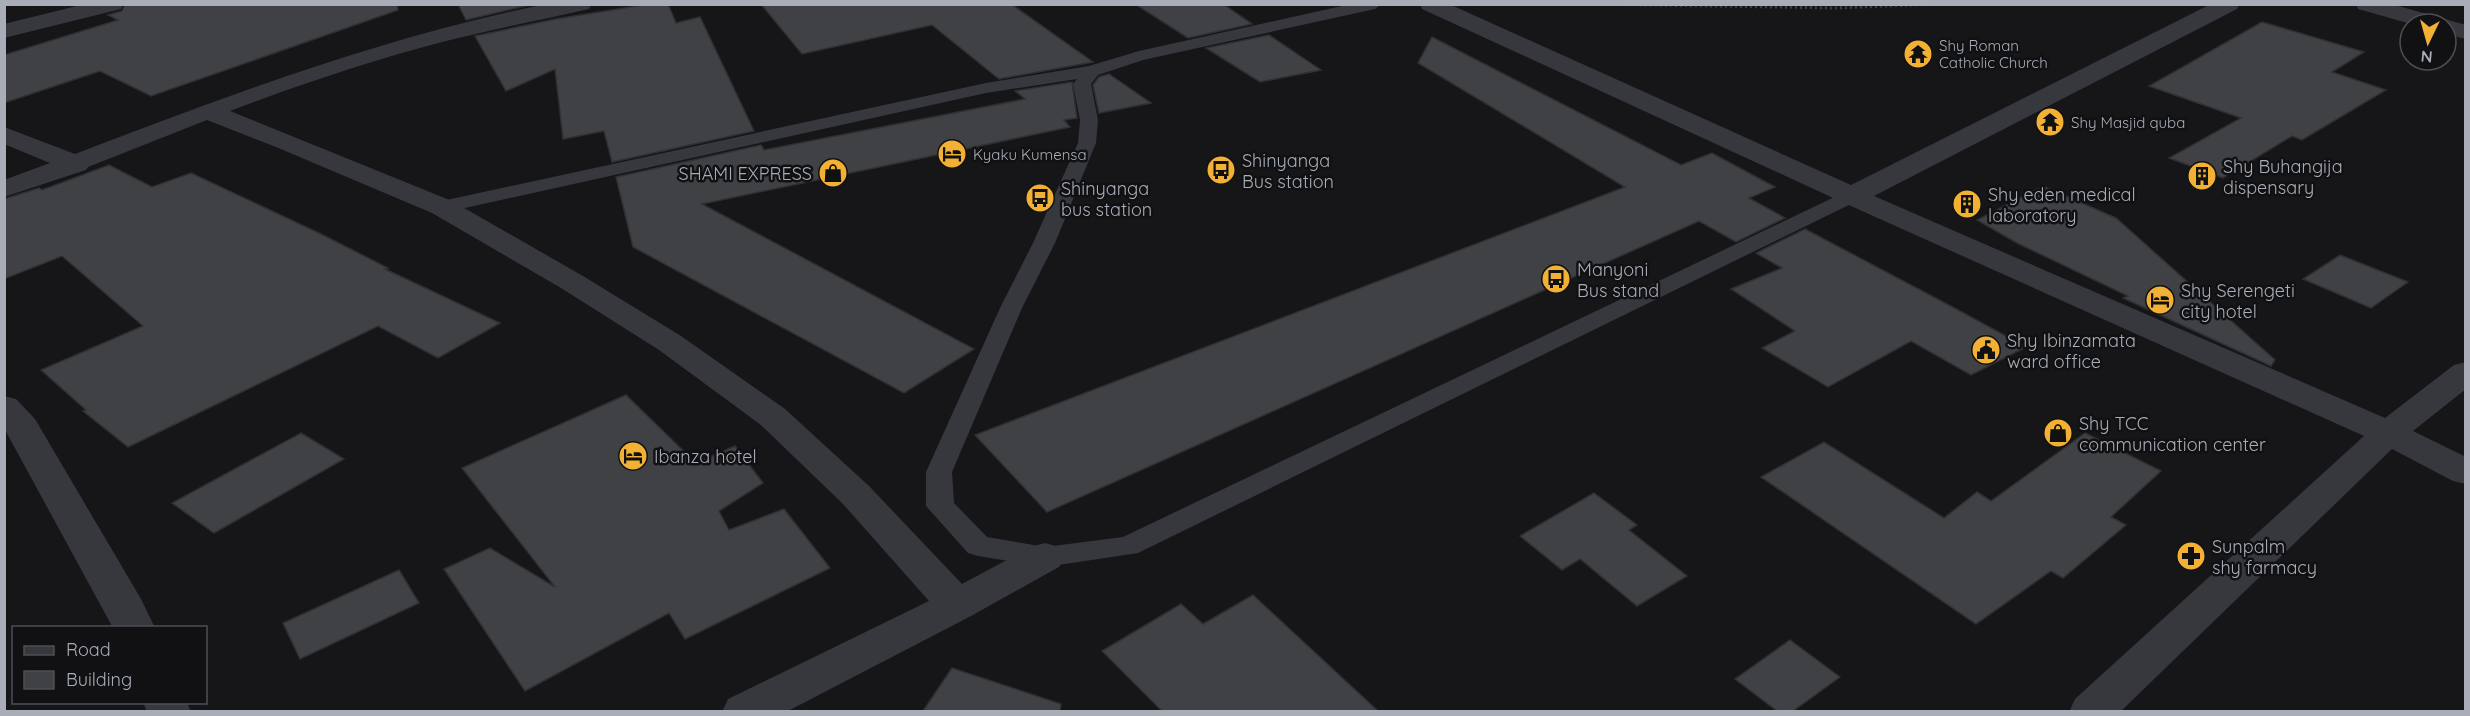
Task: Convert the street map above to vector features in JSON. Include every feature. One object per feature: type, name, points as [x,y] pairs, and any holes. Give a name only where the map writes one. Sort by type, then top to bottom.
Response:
[{"type":"street","points":[[4,31],[113,4]]},
{"type":"street","points":[[4,189],[77,164],[206,111],[419,40],[581,4]]},
{"type":"street","points":[[1430,4],[1852,196],[2388,433],[2466,472]]},
{"type":"street","points":[[1852,196],[2229,4]]},
{"type":"street","points":[[2366,4],[2398,13]]},
{"type":"street","points":[[206,111],[285,141],[442,207],[573,282],[670,343],[773,417],[856,495],[957,605]]},
{"type":"street","points":[[4,135],[77,164]]},
{"type":"street","points":[[2091,711],[2388,433],[2466,372]]},
{"type":"street","points":[[4,407],[23,427],[134,626]]},
{"type":"street","points":[[744,711],[957,605],[1045,557]]},
{"type":"lane","points":[[442,207],[986,88],[1092,71],[1139,56],[1375,4]]},
{"type":"lane","points":[[1092,71],[1082,84],[1089,120],[1087,143],[1044,243],[1011,308],[939,472],[940,506],[978,546],[1045,557],[1128,546],[1852,196]]},
{"type":"path","points":[[1590,4],[1836,8],[1938,4]]},
{"type":"building","points":[[125,4],[397,4],[398,10],[151,96],[100,71],[4,103],[4,55],[118,20],[108,15],[122,11]]},
{"type":"building","points":[[458,4],[533,4],[466,20]]},
{"type":"building","points":[[649,4],[668,4],[676,23],[700,17],[754,131],[612,162],[604,131],[563,139],[555,69],[506,91],[475,36],[556,19]]},
{"type":"building","points":[[761,4],[1011,4],[1093,62],[999,79],[932,25],[802,54]]},
{"type":"building","points":[[1135,4],[1223,4],[1252,24],[1188,38]]},
{"type":"building","points":[[2262,22],[2364,52],[2332,72],[2386,90],[2302,140],[2292,136],[2223,178],[2169,158],[2241,118],[2149,86]]},
{"type":"building","points":[[1269,35],[1321,70],[1260,82],[1206,48]]},
{"type":"building","points":[[1432,37],[1681,165],[1712,153],[1775,187],[1749,198],[1785,218],[1736,242],[1699,221],[1047,512],[975,435],[1625,187],[1418,63]]},
{"type":"building","points":[[1109,74],[1151,103],[1099,113],[1093,85],[1099,77]]},
{"type":"building","points":[[1072,82],[1077,118],[1064,120],[1070,127],[702,204],[974,349],[904,393],[633,247],[616,177],[761,145],[764,150],[1025,99],[1015,91]]},
{"type":"building","points":[[109,165],[152,187],[191,173],[321,234],[388,268],[385,269],[500,323],[438,358],[378,326],[128,447],[83,411],[86,410],[41,370],[143,326],[62,256],[4,279],[4,199],[39,188],[42,190]]},
{"type":"building","points":[[2043,186],[2116,218],[2275,360],[2271,366],[2123,298],[2128,296],[2017,243],[1977,220]]},
{"type":"building","points":[[1805,229],[2026,347],[1971,375],[1911,341],[1828,387],[1762,348],[1795,331],[1731,289],[1782,268],[1756,253]]},
{"type":"building","points":[[2340,255],[2408,282],[2371,308],[2303,279]]},
{"type":"building","points":[[626,395],[696,463],[735,446],[763,483],[719,511],[729,530],[784,509],[830,568],[685,639],[669,613],[525,691],[444,569],[490,548],[555,587],[462,468]]},
{"type":"building","points":[[301,433],[344,459],[214,533],[172,503]]},
{"type":"building","points":[[2085,433],[2161,471],[2111,517],[2126,525],[2063,578],[2051,571],[1976,624],[1761,477],[1824,442],[1944,518],[1977,492],[1991,501]]},
{"type":"building","points":[[1594,493],[1637,525],[1629,530],[1687,576],[1637,606],[1580,559],[1562,570],[1520,536]]},
{"type":"building","points":[[399,570],[419,603],[300,659],[283,623]]},
{"type":"building","points":[[1253,595],[1378,711],[1162,711],[1102,651],[1181,604],[1203,624]]},
{"type":"building","points":[[1790,640],[1840,677],[1793,711],[1777,711],[1735,679]]},
{"type":"building","points":[[952,668],[1061,704],[1060,711],[923,711]]},
{"type":"place","name":"Shy Roman Catholic Church","points":[[1918,54]]},
{"type":"place","name":"Shy Masjid quba","points":[[2050,122]]},
{"type":"place","name":"Kyaku Kumensa","points":[[952,154]]},
{"type":"place","name":"Shinyanga Bus station","points":[[1221,170]]},
{"type":"place","name":"SHAMI EXPRESS","points":[[833,173]]},
{"type":"place","name":"Shy Buhangija dispensary","points":[[2202,176]]},
{"type":"place","name":"Shinyanga bus station","points":[[1040,198]]},
{"type":"place","name":"Shy eden medical laboratory","points":[[1967,204]]},
{"type":"place","name":"Manyoni Bus stand","points":[[1556,279]]},
{"type":"place","name":"Shy Serengeti city hotel","points":[[2160,300]]},
{"type":"place","name":"Shy Ibinzamata ward office","points":[[1986,350]]},
{"type":"place","name":"Shy TCC communication center","points":[[2058,433]]},
{"type":"place","name":"Ibanza hotel","points":[[633,456]]},
{"type":"place","name":"Sunpalm shy farmacy","points":[[2191,556]]}]
